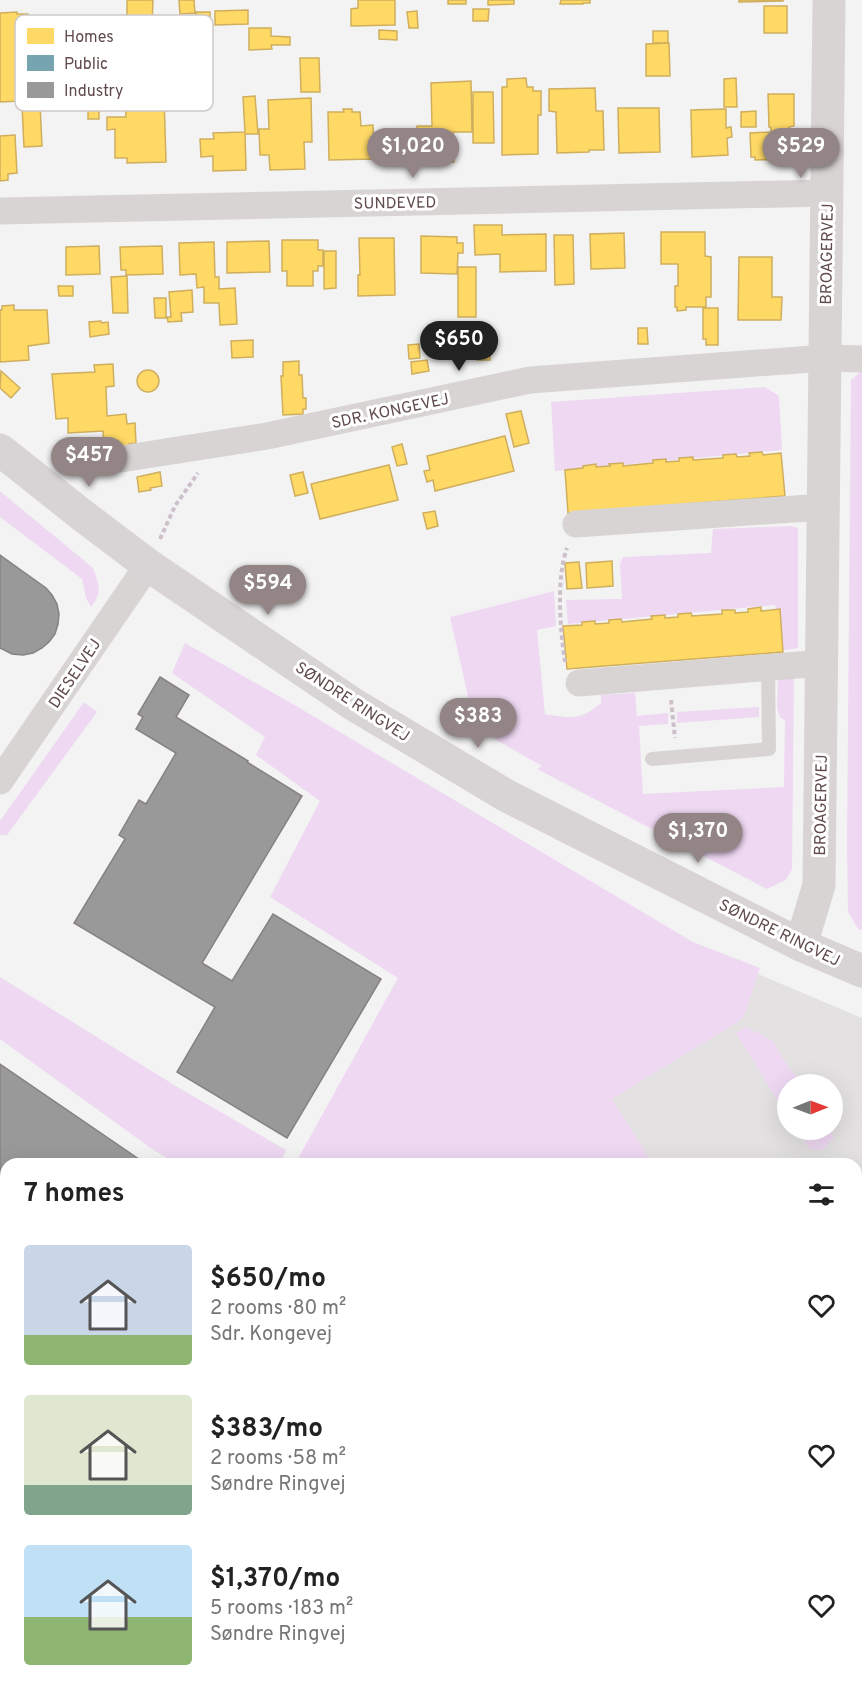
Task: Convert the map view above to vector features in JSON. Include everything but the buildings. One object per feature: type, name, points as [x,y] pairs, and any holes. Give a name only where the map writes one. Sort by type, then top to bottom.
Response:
[{"type":"main road","name":"SØNDRE RINGVEJ","points":[[0,450],[148,565],[353,704],[507,796],[801,945],[862,971]]},
{"type":"street","name":"BROAGERVEJ","points":[[801,945],[819,885],[829,0]]},
{"type":"street","name":"SUNDEVED","points":[[0,210],[826,193]]},
{"type":"street","name":"SDR. KONGEVEJ","points":[[98,457],[121,459],[267,436],[530,380],[825,358],[862,359]]},
{"type":"street","points":[[576,524],[823,507]]},
{"type":"street","name":"DIESELVEJ","points":[[0,781],[148,565]]},
{"type":"street","points":[[579,683],[822,663]]},
{"type":"lane","points":[[652,759],[769,749],[768,667]]},
{"type":"path","points":[[148,565],[175,506],[197,474],[224,442]]},
{"type":"path","points":[[576,524],[562,561],[560,629],[566,672],[579,683]]},
{"type":"path","points":[[669,676],[677,757]]},
{"type":"shaded area","points":[[861,371],[862,930],[858,929],[848,912],[847,844],[851,380]]},
{"type":"shaded area","points":[[765,387],[779,396],[782,450],[555,471],[551,402]]},
{"type":"shaded area","points":[[0,491],[93,568],[99,588],[91,607],[86,598],[82,579],[0,517]]},
{"type":"shaded area","points":[[792,526],[798,528],[798,648],[783,650],[780,610],[776,610],[775,605],[568,624],[566,600],[622,599],[620,564],[623,557],[711,553],[713,529]]},
{"type":"shaded area","points":[[554,591],[556,626],[537,630],[545,714],[575,717],[594,709],[601,703],[601,695],[635,693],[637,716],[668,713],[668,724],[639,726],[643,794],[784,787],[785,720],[780,717],[777,707],[778,679],[794,679],[792,869],[786,880],[767,889],[537,769],[542,766],[461,720],[468,709],[471,709],[450,617]]},
{"type":"shaded area","points":[[185,643],[291,703],[693,942],[760,968],[741,1020],[612,1099],[649,1158],[298,1158],[398,978],[270,897],[320,801],[256,755],[265,737],[172,673]]},
{"type":"shaded area","points":[[84,702],[97,712],[7,835],[0,835],[0,821]]},
{"type":"shaded area","points":[[759,707],[759,717],[677,723],[677,712]]},
{"type":"shaded area","points":[[758,974],[862,1018],[862,1158],[514,1158],[741,1020]]},
{"type":"shaded area","points":[[0,977],[179,1088],[286,1150],[283,1158],[166,1158],[0,1039]]},
{"type":"shaded area","points":[[746,1027],[772,1040],[794,1074],[777,1074],[777,1100],[736,1033]]},
{"type":"shaded area","points":[[804,1140],[832,1140],[821,1151],[809,1148]]}]
